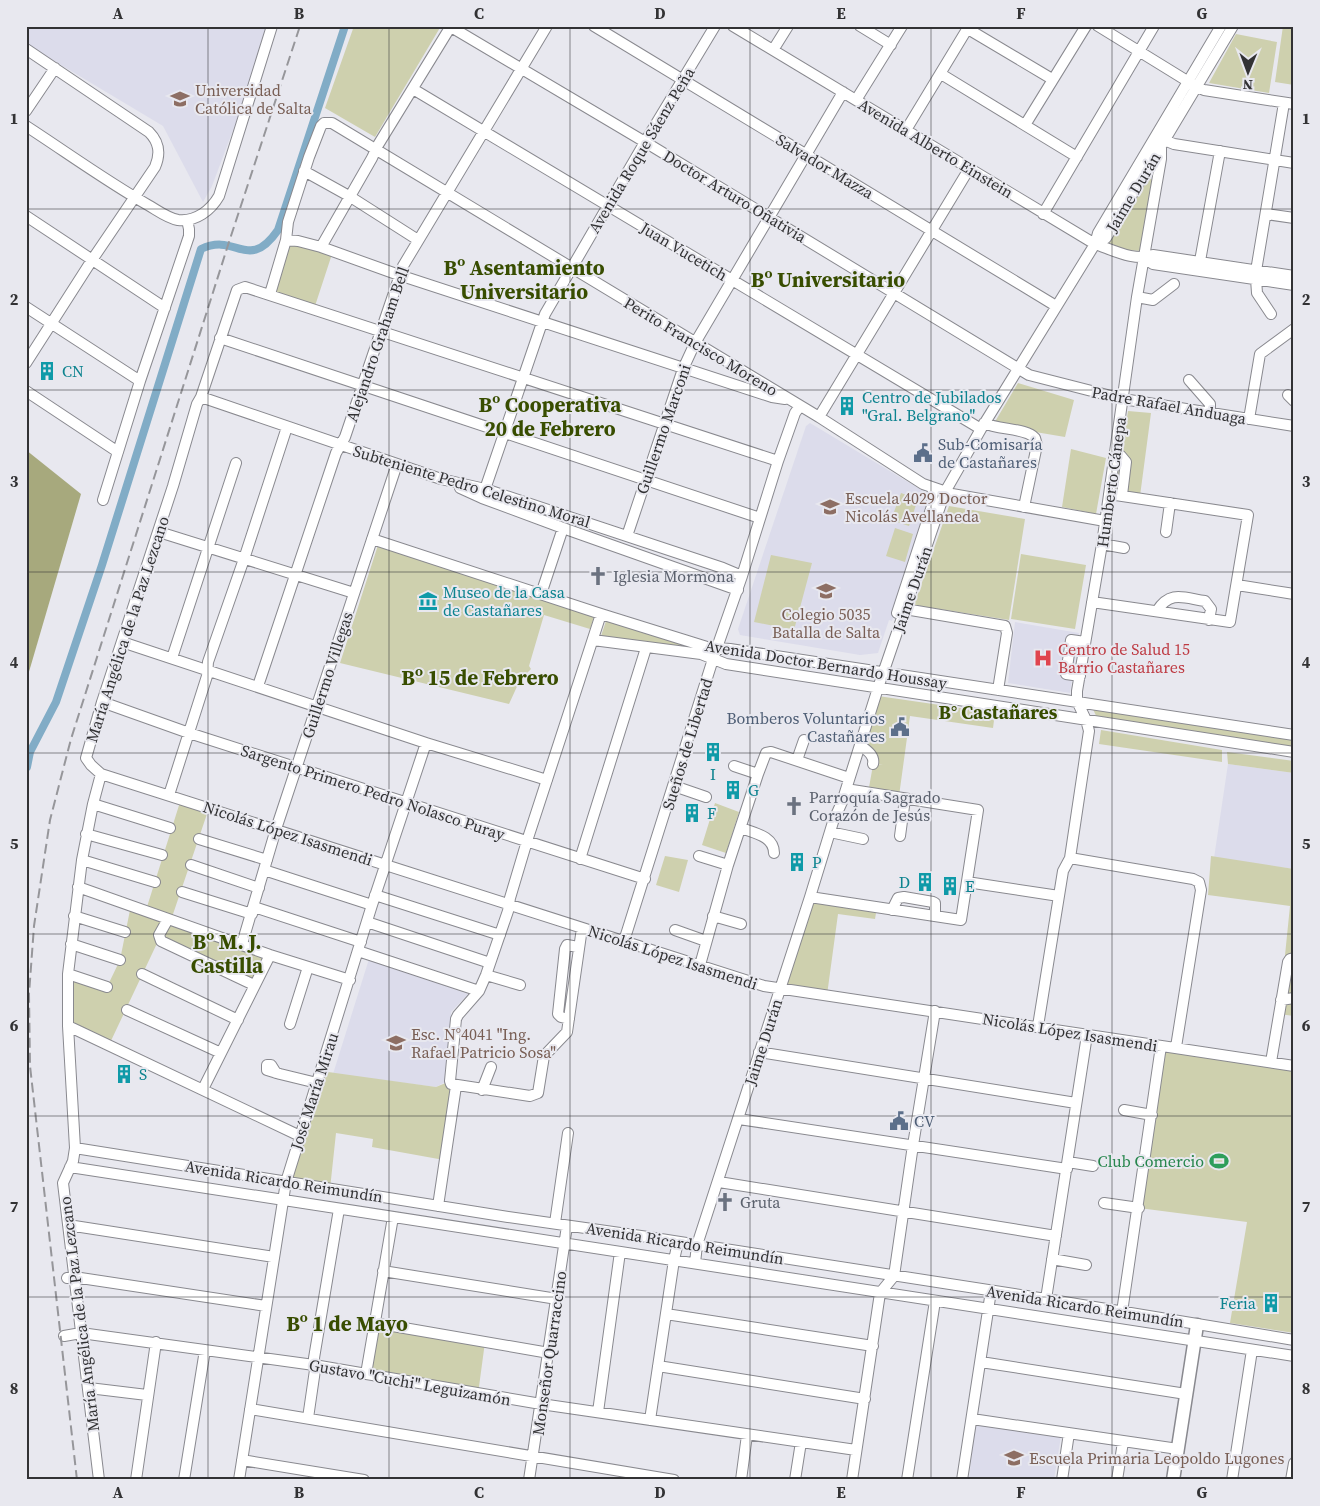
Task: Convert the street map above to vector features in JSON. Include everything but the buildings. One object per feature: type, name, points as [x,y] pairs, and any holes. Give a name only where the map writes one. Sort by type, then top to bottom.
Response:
[{"type":"main road","points":[[1173,1480],[1197,1324]]},
{"type":"street","points":[[26,126],[134,197],[170,217],[187,220],[207,212],[219,196],[272,26]]},
{"type":"street","name":"Alejandro Graham Bell","points":[[258,686],[336,453],[345,437],[398,275],[547,26]]},
{"type":"street","name":"Salvador Mazza","points":[[594,26],[1056,306]]},
{"type":"street","name":"Avenida Roque Sáenz Peña","points":[[483,494],[541,322],[571,267],[715,26]]},
{"type":"street","name":"Avenida Alberto Einstein","points":[[733,26],[1095,244],[1144,258],[1153,264],[1256,275],[1294,276]]},
{"type":"street","points":[[773,50],[788,26]]},
{"type":"street","points":[[860,26],[891,45]]},
{"type":"street","points":[[856,100],[902,26]]},
{"type":"street","points":[[1025,125],[1086,26]]},
{"type":"street","points":[[1098,26],[1193,84],[1211,92],[1289,104],[1275,160],[1256,275],[1257,294],[1271,314]]},
{"type":"street","points":[[1043,214],[1154,26]]},
{"type":"street","points":[[1193,84],[1221,26]]},
{"type":"street","name":"Jaime Durán","points":[[880,673],[905,609],[945,492],[982,426],[1095,244],[1098,233],[1193,84],[1233,26]]},
{"type":"street","points":[[321,247],[376,150],[451,27]]},
{"type":"street","name":"Doctor Arturo Oñativia","points":[[451,27],[645,142],[1018,369]]},
{"type":"street","points":[[906,130],[968,28],[1052,79]]},
{"type":"street","points":[[26,49],[149,132],[156,138],[158,145],[158,160],[155,167],[26,362]]},
{"type":"street","points":[[26,110],[55,68]]},
{"type":"street","points":[[941,74],[1076,157]]},
{"type":"street","name":"Jaime Durán","points":[[1095,244],[1106,238],[1163,142],[1193,84]]},
{"type":"street","name":"Juan Vucetich","points":[[413,89],[856,354],[982,426],[1028,433],[1035,438],[1037,445],[1024,506]]},
{"type":"street","name":"Guillermo Marconi","points":[[627,536],[683,369],[695,342],[843,92]]},
{"type":"street","name":"Perito Francisco Moreno","points":[[304,171],[319,130],[324,123],[332,123],[800,406],[923,484],[945,492],[1105,522]]},
{"type":"street","points":[[1163,142],[1294,163]]},
{"type":"street","name":"Humberto Cánepa","points":[[1077,701],[1163,142]]},
{"type":"street","points":[[1200,261],[1220,151]]},
{"type":"street","points":[[818,417],[969,169]]},
{"type":"street","points":[[418,240],[349,196],[304,171],[288,222],[286,240],[270,294],[778,461]]},
{"type":"street","points":[[1266,214],[1294,218]]},
{"type":"street","points":[[26,216],[165,308]]},
{"type":"street","points":[[103,500],[140,381],[189,236],[187,220]]},
{"type":"street","points":[[286,240],[321,247],[398,275],[772,398],[788,399]]},
{"type":"street","name":"Avenida Alberto Einstein","points":[[1144,258],[1153,255],[1200,261],[1294,285]]},
{"type":"street","points":[[1138,297],[1153,300],[1174,284]]},
{"type":"street","name":"María Angélica de la Paz Lezcano","points":[[99,1480],[89,1388],[70,1277],[68,1225],[63,1183],[75,1156],[68,1026],[68,974],[86,834],[101,774],[86,758],[102,702],[159,532],[197,404],[237,290],[241,287],[270,294]]},
{"type":"street","points":[[26,307],[140,381]]},
{"type":"street","points":[[1248,419],[1260,354],[1292,333]]},
{"type":"street","points":[[220,338],[760,518]]},
{"type":"street","name":"Padre Rafael Anduaga","points":[[1018,369],[1035,377],[1123,399],[1294,426]]},
{"type":"street","points":[[1190,380],[1210,404],[1210,412]]},
{"type":"street","points":[[26,391],[118,452]]},
{"type":"street","name":"Subteniente Pedro Celestino Moral","points":[[201,397],[483,494],[593,524],[742,576]]},
{"type":"street","name":"Sueños de Libertad","points":[[624,940],[778,461],[800,406]]},
{"type":"street","points":[[169,795],[208,670],[208,662],[287,427]]},
{"type":"street","points":[[1115,454],[1121,456],[1126,466],[1122,495]]},
{"type":"street","points":[[172,658],[236,463]]},
{"type":"street","name":"Guillermo Villegas","points":[[242,944],[296,767],[397,464]]},
{"type":"street","name":"Jaime Durán","points":[[695,1263],[697,1245],[719,1182],[832,827],[846,789],[846,777],[932,506],[933,489]]},
{"type":"street","points":[[483,494],[563,528],[738,590]]},
{"type":"street","points":[[1092,602],[1230,622],[1237,585],[1248,515],[1109,494]]},
{"type":"street","points":[[1166,532],[1170,503]]},
{"type":"street","points":[[574,532],[593,524]]},
{"type":"street","points":[[540,594],[563,528]]},
{"type":"street","points":[[159,532],[354,594]]},
{"type":"street","name":"Avenida Doctor Bernardo Houssay","points":[[372,539],[707,647],[1294,735]]},
{"type":"street","points":[[1102,544],[1124,548]]},
{"type":"street","points":[[658,546],[659,562]]},
{"type":"street","points":[[1237,585],[1294,594]]},
{"type":"street","points":[[1156,611],[1164,601],[1173,597],[1205,601],[1210,609],[1209,620]]},
{"type":"street","points":[[905,609],[1005,626],[1007,633],[998,690]]},
{"type":"street","points":[[438,1206],[453,1083],[456,1019],[458,1014],[479,991],[486,975],[508,911],[508,904],[527,841],[601,614]]},
{"type":"street","name":"Avenida Doctor Bernardo Houssay","points":[[593,640],[701,654],[726,664],[1294,752]]},
{"type":"street","points":[[1080,676],[1066,674],[1071,640],[1086,642]]},
{"type":"street","points":[[122,642],[547,780]]},
{"type":"street","points":[[580,859],[646,648]]},
{"type":"street","name":"Jaime Durán","points":[[832,827],[834,807],[860,745],[875,688]]},
{"type":"street","points":[[1064,716],[1066,700]]},
{"type":"street","points":[[1038,1026],[1063,871],[1070,858],[1089,731],[1077,701]]},
{"type":"street","name":"Sargento Primero Pedro Nolasco Puray","points":[[102,702],[189,733],[644,879]]},
{"type":"street","points":[[797,760],[804,740]]},
{"type":"street","name":"José María Mirau","points":[[239,1480],[286,1182],[385,865],[426,742]]},
{"type":"street","points":[[860,745],[872,755],[873,764]]},
{"type":"street","points":[[700,965],[728,865],[766,753],[771,752],[846,777]]},
{"type":"street","points":[[734,766],[758,774]]},
{"type":"street","name":"Nicolás López Isasmendi","points":[[101,774],[764,986],[1294,1066]]},
{"type":"street","points":[[674,786],[706,797]]},
{"type":"street","points":[[810,897],[961,920],[978,810],[846,789]]},
{"type":"street","points":[[900,836],[905,799]]},
{"type":"street","points":[[93,804],[170,828]]},
{"type":"street","points":[[832,827],[863,839]]},
{"type":"street","points":[[741,828],[768,838],[772,842],[774,853]]},
{"type":"street","points":[[86,834],[162,856]]},
{"type":"street","points":[[199,839],[266,865],[374,900],[500,935]]},
{"type":"street","points":[[698,856],[728,865]]},
{"type":"street","points":[[1070,858],[1193,879],[1199,882],[1201,890],[1176,1048]]},
{"type":"street","points":[[82,860],[155,882]]},
{"type":"street","points":[[191,865],[259,888]]},
{"type":"street","points":[[967,882],[1059,896]]},
{"type":"street","points":[[78,887],[270,955],[350,980]]},
{"type":"street","points":[[182,892],[252,911],[360,947],[479,991]]},
{"type":"street","points":[[892,910],[898,898],[904,896],[933,902],[935,904],[935,916]]},
{"type":"street","points":[[74,916],[125,932]]},
{"type":"street","points":[[713,916],[741,924]]},
{"type":"street","points":[[168,919],[160,935],[161,941],[254,985]]},
{"type":"street","points":[[367,922],[490,963]]},
{"type":"street","points":[[453,1083],[482,1090],[535,1096],[540,1089],[544,1056],[565,1036],[582,928]]},
{"type":"street","points":[[675,930],[706,941]]},
{"type":"street","points":[[71,944],[120,960]]},
{"type":"street","points":[[203,1089],[270,955]]},
{"type":"street","points":[[1270,1062],[1288,962],[1294,958]]},
{"type":"street","points":[[290,1024],[308,967]]},
{"type":"street","points":[[68,974],[107,987]]},
{"type":"street","points":[[142,974],[238,1020]]},
{"type":"street","points":[[486,975],[520,985]]},
{"type":"street","points":[[1281,1000],[1294,998]]},
{"type":"street","points":[[127,1010],[221,1053]]},
{"type":"street","points":[[852,1480],[880,1293],[894,1276],[935,1011]]},
{"type":"street","points":[[68,1026],[300,1136]]},
{"type":"street","points":[[1046,1299],[1087,1034]]},
{"type":"street","points":[[1122,1312],[1139,1208],[1161,1046]]},
{"type":"street","points":[[759,1052],[1076,1103]]},
{"type":"street","points":[[482,1090],[491,1067]]},
{"type":"street","points":[[276,1073],[317,1083]]},
{"type":"street","points":[[1124,1110],[1152,1115]]},
{"type":"street","points":[[739,1118],[913,1145],[1067,1165],[1092,1166]]},
{"type":"street","points":[[555,1224],[568,1133]]},
{"type":"street","name":"Avenida Ricardo Reimundín","points":[[75,1148],[438,1206],[1046,1299],[1294,1340]]},
{"type":"street","name":"Avenida Ricardo Reimundín","points":[[70,1167],[1294,1356]]},
{"type":"street","points":[[719,1182],[1056,1236]]},
{"type":"street","points":[[1104,1203],[1139,1208]]},
{"type":"street","points":[[308,1418],[314,1358],[340,1209]]},
{"type":"street","points":[[366,1374],[393,1217]]},
{"type":"street","points":[[68,1225],[274,1256]]},
{"type":"street","name":"Monseñor Quarraccino","points":[[529,1480],[567,1226]]},
{"type":"street","points":[[650,1420],[678,1242]]},
{"type":"street","points":[[598,1412],[620,1252]]},
{"type":"street","points":[[1052,1259],[1086,1265]]},
{"type":"street","points":[[384,1271],[557,1299]]},
{"type":"street","points":[[70,1277],[266,1306]]},
{"type":"street","points":[[962,1480],[991,1291]]},
{"type":"street","points":[[906,1480],[935,1301]]},
{"type":"street","points":[[666,1314],[872,1346]]},
{"type":"street","points":[[375,1323],[548,1353]]},
{"type":"street","name":"Gustavo \"Cuchi\" Leguizamón","points":[[64,1336],[81,1333],[156,1342],[314,1365],[541,1404],[856,1450]]},
{"type":"street","points":[[136,1480],[156,1342]]},
{"type":"street","points":[[184,1480],[204,1350]]},
{"type":"street","points":[[1232,1480],[1252,1350]]},
{"type":"street","points":[[981,1362],[1186,1394]]},
{"type":"street","points":[[658,1366],[864,1399]]},
{"type":"street","points":[[89,1388],[147,1395]]},
{"type":"street","points":[[250,1409],[674,1480]]},
{"type":"street","points":[[972,1419],[1178,1449]]},
{"type":"street","points":[[1062,1480],[1069,1434]]},
{"type":"street","points":[[741,1480],[747,1435]]},
{"type":"street","points":[[795,1480],[800,1442]]},
{"type":"street","points":[[1118,1480],[1124,1442]]},
{"type":"street","points":[[242,1460],[364,1480]]},
{"type":"shaded area","name":"Universidad Católica de Salta","points":[[26,26],[272,26],[212,186],[203,202],[163,126],[26,44]]},
{"type":"shaded area","name":"Colegio 5035 Batalla de Salta","points":[[810,423],[928,494],[930,500],[892,621],[889,620],[878,653],[860,655],[740,635],[738,629],[806,426]]},
{"type":"shaded area","name":"Centro de Salud 15 Barrio Castañares","points":[[1015,622],[1079,633],[1070,693],[1008,683]]},
{"type":"shaded area","points":[[1228,764],[1294,773],[1294,869],[1214,858]]},
{"type":"shaded area","name":"Esc. N°4041 \"Ing. Rafael Patricio Sosa\"","points":[[369,959],[468,994],[451,1012],[447,1081],[436,1087],[333,1074]]},
{"type":"shaded area","name":"Escuela Primaria Leopoldo Lugones","points":[[975,1422],[1061,1436],[1054,1480],[969,1480]]},
{"type":"green space","points":[[354,26],[441,26],[375,137],[325,108]]},
{"type":"green space","points":[[1283,26],[1294,26],[1294,85],[1275,82]]},
{"type":"green space","points":[[1236,34],[1277,42],[1269,93],[1209,83]]},
{"type":"green space","points":[[1147,178],[1154,180],[1143,251],[1126,250],[1109,243]]},
{"type":"green space","points":[[286,240],[333,251],[314,309],[270,294]]},
{"type":"green space","points":[[1018,383],[1074,400],[1065,437],[993,425]]},
{"type":"green space","points":[[1128,411],[1151,413],[1140,496],[1115,492]]},
{"type":"green space","points":[[1071,449],[1106,458],[1096,514],[1062,507]]},
{"type":"green space","points":[[26,450],[81,494],[26,682]]},
{"type":"green space","points":[[901,493],[918,499],[909,526],[891,520]]},
{"type":"green space","points":[[949,506],[1025,519],[1009,620],[914,605]]},
{"type":"green space","points":[[895,528],[913,534],[905,562],[886,556]]},
{"type":"green space","points":[[378,545],[594,617],[590,629],[544,615],[529,666],[531,669],[520,680],[509,704],[340,663]]},
{"type":"green space","points":[[1021,554],[1086,565],[1075,629],[1011,619]]},
{"type":"green space","points":[[771,555],[812,563],[794,630],[754,622]]},
{"type":"green space","points":[[607,618],[697,647],[694,650],[601,636]]},
{"type":"green space","points":[[878,696],[995,713],[993,728],[910,716],[899,796],[868,793],[873,765],[883,765],[873,764],[860,745]]},
{"type":"green space","points":[[1091,705],[1294,735],[1294,752],[1099,722]]},
{"type":"green space","points":[[1101,730],[1222,750],[1222,762],[1099,744]]},
{"type":"green space","points":[[1227,752],[1294,761],[1294,773],[1228,764]]},
{"type":"green space","points":[[181,799],[209,808],[171,920],[270,955],[254,985],[160,937],[109,1045],[68,1026],[68,974],[107,987],[120,960],[131,905],[146,910]]},
{"type":"green space","points":[[715,803],[739,812],[726,853],[702,845]]},
{"type":"green space","points":[[665,856],[688,860],[679,892],[656,885]]},
{"type":"green space","points":[[1211,856],[1294,869],[1294,1016],[1279,1014],[1290,906],[1208,895]]},
{"type":"green space","points":[[810,899],[877,907],[875,919],[838,914],[827,995],[780,988]]},
{"type":"green space","name":"Club Comercio","points":[[1161,1046],[1294,1069],[1294,1333],[1230,1323],[1247,1222],[1139,1208]]},
{"type":"green space","points":[[321,1071],[436,1087],[448,1082],[456,1086],[444,1160],[372,1147],[373,1139],[336,1133],[330,1189],[286,1182]]},
{"type":"green space","points":[[375,1323],[485,1342],[478,1394],[366,1374]]},
{"type":"waterway","points":[[27,767],[30,752],[56,702],[102,565],[201,249],[213,245],[250,250],[258,249],[268,242],[278,230],[345,26]]},
{"type":"railway","points":[[77,1480],[30,1066],[29,994],[34,926],[50,820],[71,739],[229,242],[300,26]]},
{"type":"place","name":"Universidad Católica de Salta","points":[[180,99]]},
{"type":"place","name":"CN","points":[[47,371]]},
{"type":"place","name":"Centro de Jubilados \"Gral. Belgrano\"","points":[[847,406]]},
{"type":"place","name":"Sub-Comisaría de Castañares","points":[[923,453]]},
{"type":"place","name":"Escuela 4029 Doctor Nicolás Avellaneda","points":[[830,507]]},
{"type":"place","name":"Iglesia Mormona","points":[[598,576]]},
{"type":"place","name":"Colegio 5035 Batalla de Salta","points":[[826,591]]},
{"type":"place","name":"Museo de la Casa de Castañares","points":[[428,601]]},
{"type":"place","name":"Centro de Salud 15 Barrio Castañares","points":[[1043,658]]},
{"type":"place","name":"Bomberos Voluntarios Castañares","points":[[900,727]]},
{"type":"place","name":"I","points":[[713,752]]},
{"type":"place","name":"G","points":[[733,790]]},
{"type":"place","name":"Parroquía Sagrado Corazón de Jesús","points":[[794,806]]},
{"type":"place","name":"F","points":[[692,813]]},
{"type":"place","name":"P","points":[[797,862]]},
{"type":"place","name":"D","points":[[925,882]]},
{"type":"place","name":"E","points":[[950,886]]},
{"type":"place","name":"Esc. N°4041 \"Ing. Rafael Patricio Sosa\"","points":[[396,1043]]},
{"type":"place","name":"S","points":[[124,1074]]},
{"type":"place","name":"CV","points":[[899,1121]]},
{"type":"place","name":"Club Comercio","points":[[1219,1161]]},
{"type":"place","name":"Gruta","points":[[725,1202]]},
{"type":"place","name":"Feria","points":[[1271,1303]]},
{"type":"place","name":"Escuela Primaria Leopoldo Lugones","points":[[1014,1458]]},
{"type":"district","name":"Bº Asentamiento Universitario","points":[[524,280]]},
{"type":"district","name":"Bº Universitario","points":[[828,280]]},
{"type":"district","name":"Bº Cooperativa 20 de Febrero","points":[[550,417]]},
{"type":"district","name":"Bº 15 de Febrero","points":[[480,678]]},
{"type":"district","name":"B° Castañares","points":[[998,712]]},
{"type":"district","name":"Bº M. J. Castilla","points":[[227,954]]},
{"type":"district","name":"Bº 1 de Mayo","points":[[347,1324]]}]
